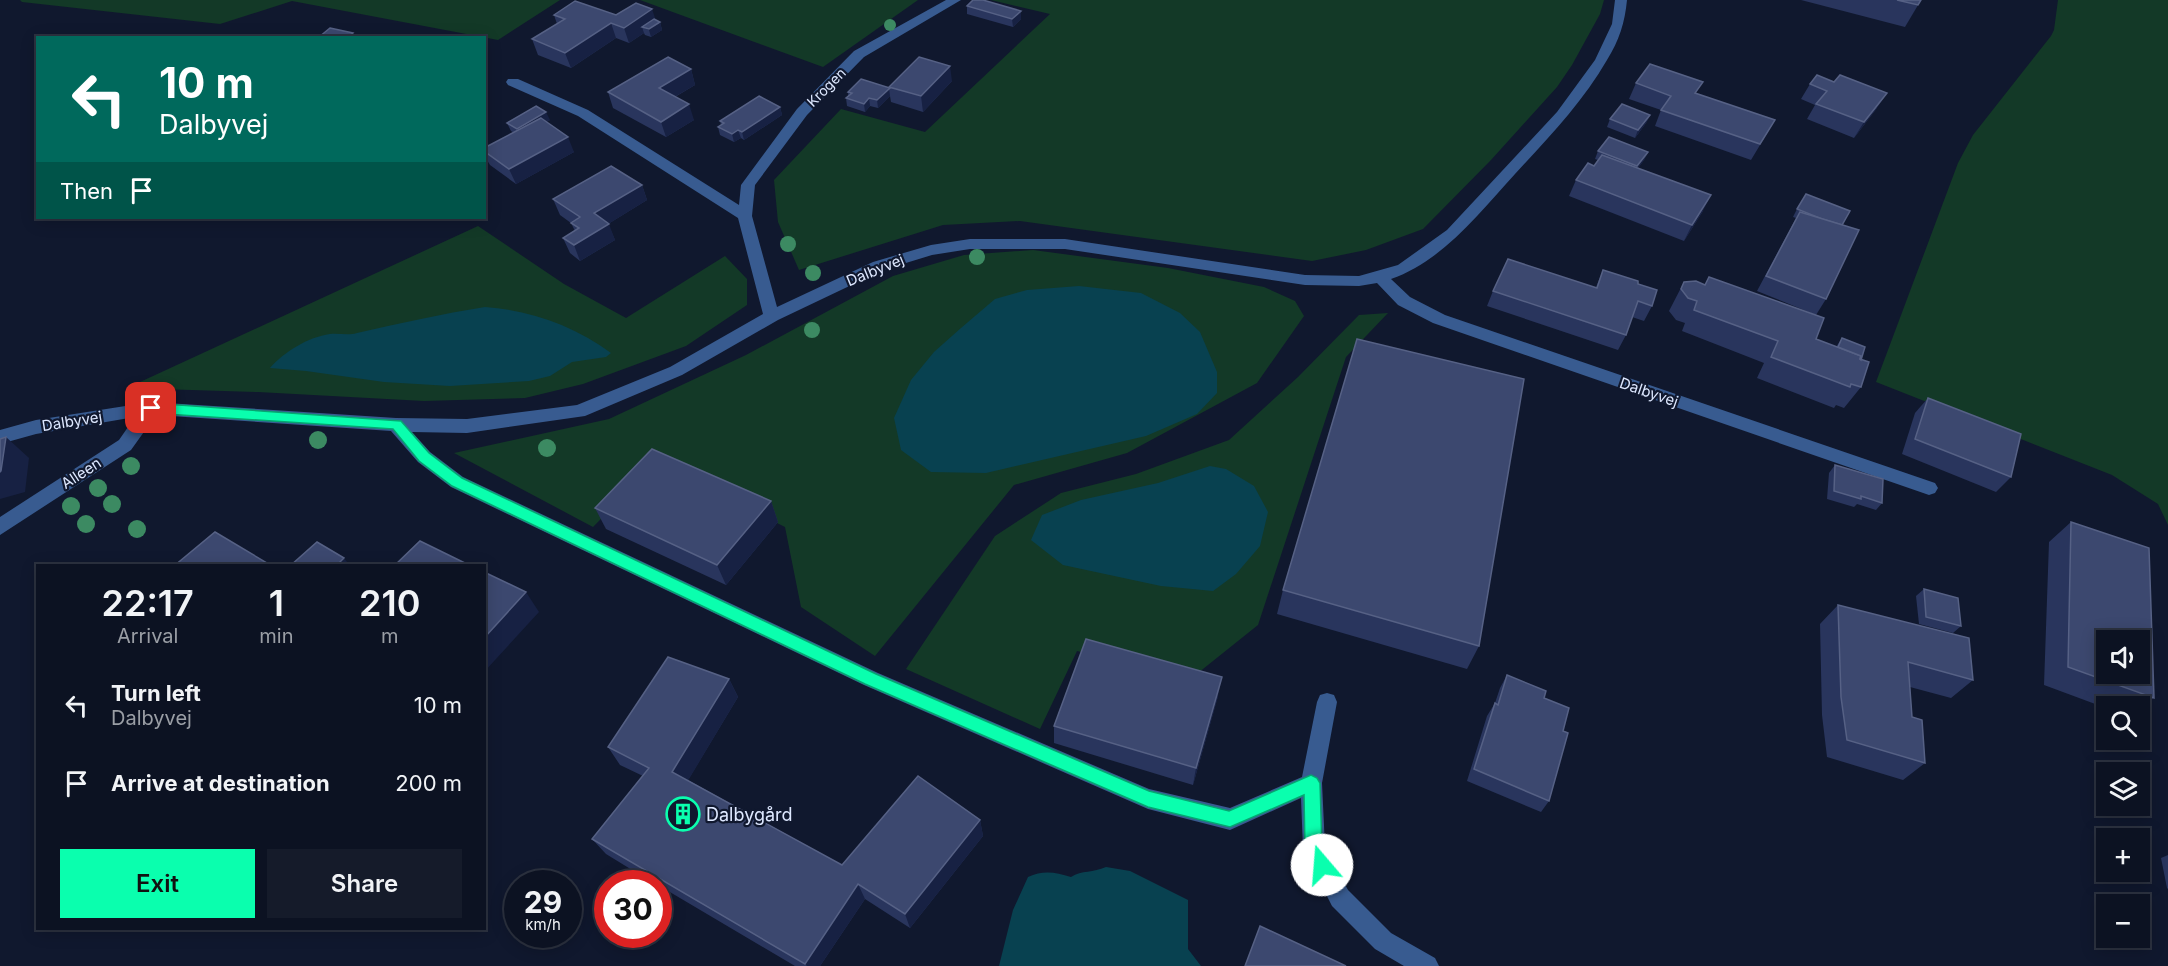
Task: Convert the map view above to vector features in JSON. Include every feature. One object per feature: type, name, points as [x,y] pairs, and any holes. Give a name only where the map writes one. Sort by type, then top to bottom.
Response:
[{"type":"street","name":"Krogen","points":[[772,316],[746,216],[748,185],[802,112],[859,54],[955,0]]},
{"type":"street","name":"Dalbyvej","points":[[0,437],[36,427],[151,408],[396,425],[467,426],[579,411],[676,371],[772,316],[878,266],[931,250],[970,244],[1065,244],[1305,280],[1359,281],[1380,277],[1402,269],[1452,233],[1562,115],[1601,60],[1618,24],[1621,0]]},
{"type":"street","points":[[513,82],[584,113],[746,216]]},
{"type":"street","name":"Dalbyvej","points":[[1380,277],[1404,301],[1439,319],[1929,488]]},
{"type":"street","name":"Alleen","points":[[0,526],[125,445],[151,408]]},
{"type":"street","points":[[396,425],[424,457],[457,482],[871,679],[1148,799],[1230,819],[1311,783]]},
{"type":"street","points":[[1327,702],[1311,783],[1314,849],[1340,898],[1383,941],[1427,966]]},
{"type":"green space","points":[[20,0],[560,0],[498,40],[292,1],[220,24]]},
{"type":"green space","points":[[640,0],[918,0],[823,67]]},
{"type":"green space","points":[[991,0],[1604,0],[1600,14],[1557,87],[1491,160],[1423,229],[1366,250],[1312,261],[1020,221],[943,225],[799,270],[778,222],[774,180],[841,109],[925,132],[1050,14]]},
{"type":"green space","points":[[2058,0],[2168,0],[2168,525],[2158,504],[2112,475],[1876,382],[1958,163],[1973,135],[2051,36]]},
{"type":"green space","points":[[478,226],[564,284],[626,318],[725,256],[747,279],[747,305],[686,346],[583,384],[525,398],[424,401],[127,388]]},
{"type":"green space","points":[[1033,250],[1168,268],[1264,287],[1295,301],[1304,316],[1257,383],[1127,453],[1014,485],[875,656],[801,607],[785,527],[656,463],[593,527],[454,453],[609,419],[746,355],[893,276],[964,255]]},
{"type":"green space","points":[[1388,313],[1346,357],[1258,625],[1193,677],[1077,651],[1040,729],[906,669],[995,536],[1061,493],[1136,474],[1229,440],[1298,377],[1359,315]]},
{"type":"water","points":[[1079,286],[1141,293],[1180,313],[1200,332],[1217,372],[1217,393],[1197,414],[1146,436],[986,473],[931,472],[901,450],[894,418],[911,380],[934,352],[995,299],[1027,290]]},
{"type":"water","points":[[485,307],[519,312],[551,321],[597,343],[611,353],[606,357],[572,362],[550,376],[529,381],[450,386],[384,382],[270,368],[282,356],[313,338],[333,334],[354,334]]},
{"type":"water","points":[[1210,466],[1226,469],[1254,486],[1268,512],[1260,546],[1236,574],[1213,591],[1161,586],[1063,565],[1031,540],[1042,515],[1081,500],[1158,483]]},
{"type":"water","points":[[1106,867],[1130,871],[1188,900],[1188,949],[1201,966],[999,966],[1013,910],[1028,877],[1049,872],[1071,877]]},
{"type":"building","points":[[973,0],[983,0],[1021,11],[1012,19],[967,6]]},
{"type":"building","points":[[1897,0],[1921,0],[1918,5]]},
{"type":"building","points":[[575,1],[616,15],[636,3],[652,9],[624,28],[611,23],[565,53],[532,39],[565,19],[554,15]]},
{"type":"building","points":[[654,19],[660,22],[649,29],[642,27]]},
{"type":"building","points":[[330,28],[353,33],[350,36],[320,36]]},
{"type":"building","points":[[668,57],[691,69],[659,88],[689,104],[661,122],[608,92]]},
{"type":"building","points":[[919,57],[950,66],[921,96],[889,87]]},
{"type":"building","points":[[1650,64],[1703,82],[1695,93],[1775,120],[1760,144],[1661,110],[1671,96],[1636,83]]},
{"type":"building","points":[[1817,75],[1834,82],[1840,75],[1887,93],[1864,122],[1816,104],[1827,91],[1810,84]]},
{"type":"building","points":[[861,79],[890,88],[877,100],[869,98],[864,104],[846,98],[852,93],[848,92]]},
{"type":"building","points":[[759,96],[780,107],[742,132],[738,130],[732,134],[718,127],[724,123],[720,121]]},
{"type":"building","points":[[1622,104],[1650,115],[1638,130],[1610,119]]},
{"type":"building","points":[[536,106],[546,112],[517,129],[507,123]]},
{"type":"building","points":[[541,118],[568,137],[509,169],[486,152],[486,147]]},
{"type":"building","points":[[1609,137],[1648,152],[1637,166],[1598,151]]},
{"type":"building","points":[[1602,155],[1711,195],[1692,225],[1576,180],[1588,163],[1594,166]]},
{"type":"building","points":[[611,166],[642,185],[594,213],[609,224],[574,245],[563,238],[579,228],[571,223],[580,217],[553,199]]},
{"type":"building","points":[[1806,194],[1850,211],[1842,225],[1797,209]]},
{"type":"building","points":[[1800,212],[1859,230],[1826,299],[1766,276]]},
{"type":"building","points":[[1508,259],[1597,288],[1603,270],[1638,281],[1638,284],[1657,290],[1652,306],[1638,301],[1626,335],[1493,291]]},
{"type":"building","points":[[1709,277],[1824,318],[1816,339],[1861,356],[1860,359],[1869,362],[1861,387],[1851,384],[1850,387],[1771,357],[1778,341],[1694,310],[1697,301],[1688,298],[1681,289],[1684,282],[1696,281],[1705,285]]},
{"type":"building","points":[[1842,338],[1865,347],[1861,360],[1861,356],[1838,347]]},
{"type":"building","points":[[1357,339],[1524,379],[1479,646],[1283,590]]},
{"type":"building","points":[[1928,398],[2021,434],[2011,477],[1915,439]]},
{"type":"building","points":[[6,437],[1,471],[0,472],[0,439]]},
{"type":"building","points":[[652,449],[771,501],[717,565],[595,508]]},
{"type":"building","points":[[1835,465],[1883,479],[1882,503],[1834,491]]},
{"type":"building","points":[[2071,522],[2149,548],[2154,698],[2115,684],[2150,684],[2150,630],[2096,630],[2096,677],[2068,667]]},
{"type":"building","points":[[215,532],[269,564],[176,564]]},
{"type":"building","points":[[420,541],[467,564],[396,564]]},
{"type":"building","points":[[317,542],[344,558],[338,564],[292,564]]},
{"type":"building","points":[[486,573],[526,592],[486,636]]},
{"type":"building","points":[[1924,589],[1958,598],[1961,626],[1926,617]]},
{"type":"building","points":[[1838,605],[1969,638],[1973,680],[1908,662],[1912,717],[1922,720],[1925,763],[1847,740],[1841,697]]},
{"type":"building","points":[[1086,639],[1222,677],[1196,768],[1054,726]]},
{"type":"building","name":"Dalbygård","points":[[668,657],[729,679],[672,772],[842,865],[918,776],[980,820],[905,914],[858,884],[805,964],[672,886],[672,870],[645,870],[592,839],[649,768],[608,747]]},
{"type":"building","points":[[1507,675],[1546,691],[1544,698],[1569,708],[1563,731],[1568,733],[1549,801],[1474,769],[1495,703],[1498,705]]},
{"type":"building","points":[[1260,926],[1346,966],[1245,966]]},
{"type":"place","name":"Dalbygård","points":[[683,814]]},
{"type":"route","points":[[151,408],[396,425],[424,457],[457,482],[702,601],[871,679],[1148,799],[1230,819],[1311,783],[1314,849],[1322,865]]}]
